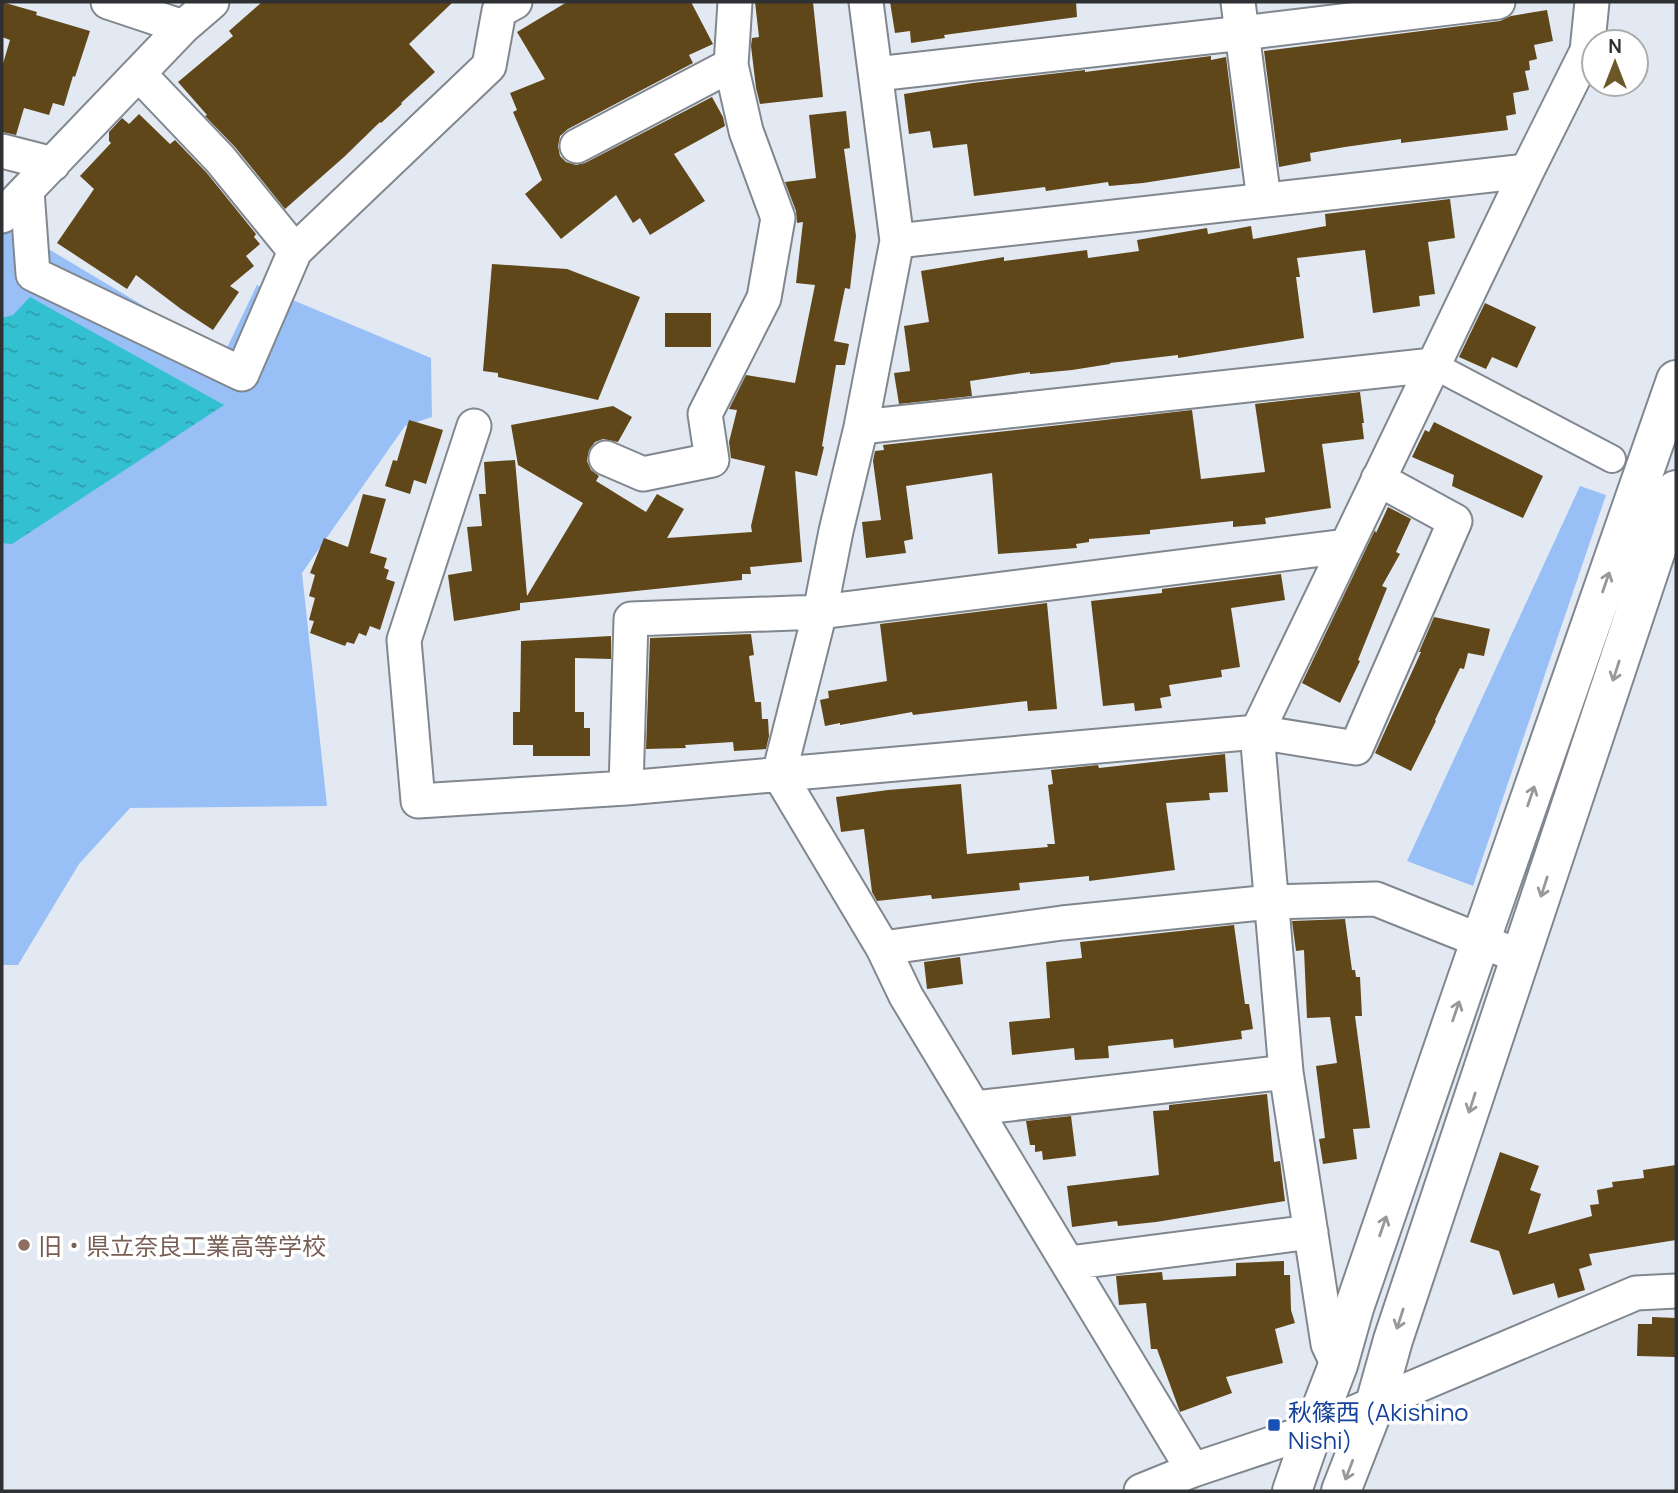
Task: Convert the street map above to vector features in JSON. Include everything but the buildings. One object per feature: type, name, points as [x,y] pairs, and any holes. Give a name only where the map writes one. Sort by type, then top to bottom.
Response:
[{"type":"street","points":[[108,2],[183,27]]},
{"type":"street","points":[[2,216],[183,27],[212,2]]},
{"type":"street","points":[[27,191],[33,274],[242,374],[295,251],[489,66],[499,10],[515,2]]},
{"type":"street","points":[[606,458],[643,474],[712,460],[705,414],[764,298],[778,218],[746,131],[731,65],[735,2]]},
{"type":"street","points":[[866,2],[897,241],[861,427],[820,612],[779,774],[883,948],[906,996],[1193,1470]]},
{"type":"street","points":[[876,74],[1241,18],[1499,2]]},
{"type":"street","points":[[1338,1365],[1328,1344],[1286,1072],[1256,732],[1587,51],[1592,2]]},
{"type":"street","points":[[1241,18],[1264,200]]},
{"type":"street","points":[[577,146],[731,65]]},
{"type":"street","points":[[138,74],[220,159],[295,251]]},
{"type":"street","points":[[2,151],[53,164]]},
{"type":"street","points":[[897,241],[1527,171]]},
{"type":"street","points":[[861,427],[1433,365],[1612,459]]},
{"type":"street","points":[[1292,1491],[1338,1365],[1480,941],[1676,380]]},
{"type":"street","points":[[474,426],[404,640],[418,801],[626,788],[1256,732],[1356,748],[1455,521],[1378,479]]},
{"type":"street","points":[[1341,1491],[1375,1404],[1393,1340],[1676,490]]},
{"type":"street","points":[[626,788],[631,619],[820,612],[1346,546]]},
{"type":"street","points":[[883,948],[1062,923],[1271,902],[1376,899],[1521,957]]},
{"type":"street","points":[[975,1108],[1286,1072]]},
{"type":"street","points":[[1069,1263],[1311,1232]]},
{"type":"street","points":[[1318,1278],[1325,1287],[1339,1290],[1366,1275]]},
{"type":"street","points":[[1141,1491],[1193,1470],[1313,1430],[1636,1293],[1676,1291]]},
{"type":"shaded area","points":[[10,226],[224,354],[257,285],[431,358],[432,417],[405,426],[302,573],[327,806],[130,808],[79,864],[18,965],[2,965],[2,235]]},
{"type":"shaded area","points":[[1580,486],[1606,495],[1473,886],[1407,861]]},
{"type":"water","points":[[30,297],[224,405],[12,544],[2,543],[2,318],[13,315]]},
{"type":"place","name":"旧・県立奈良工業高等学校","points":[[24,1245]]},
{"type":"place","name":"秋篠西 (Akishino Nishi)","points":[[1274,1425]]}]
